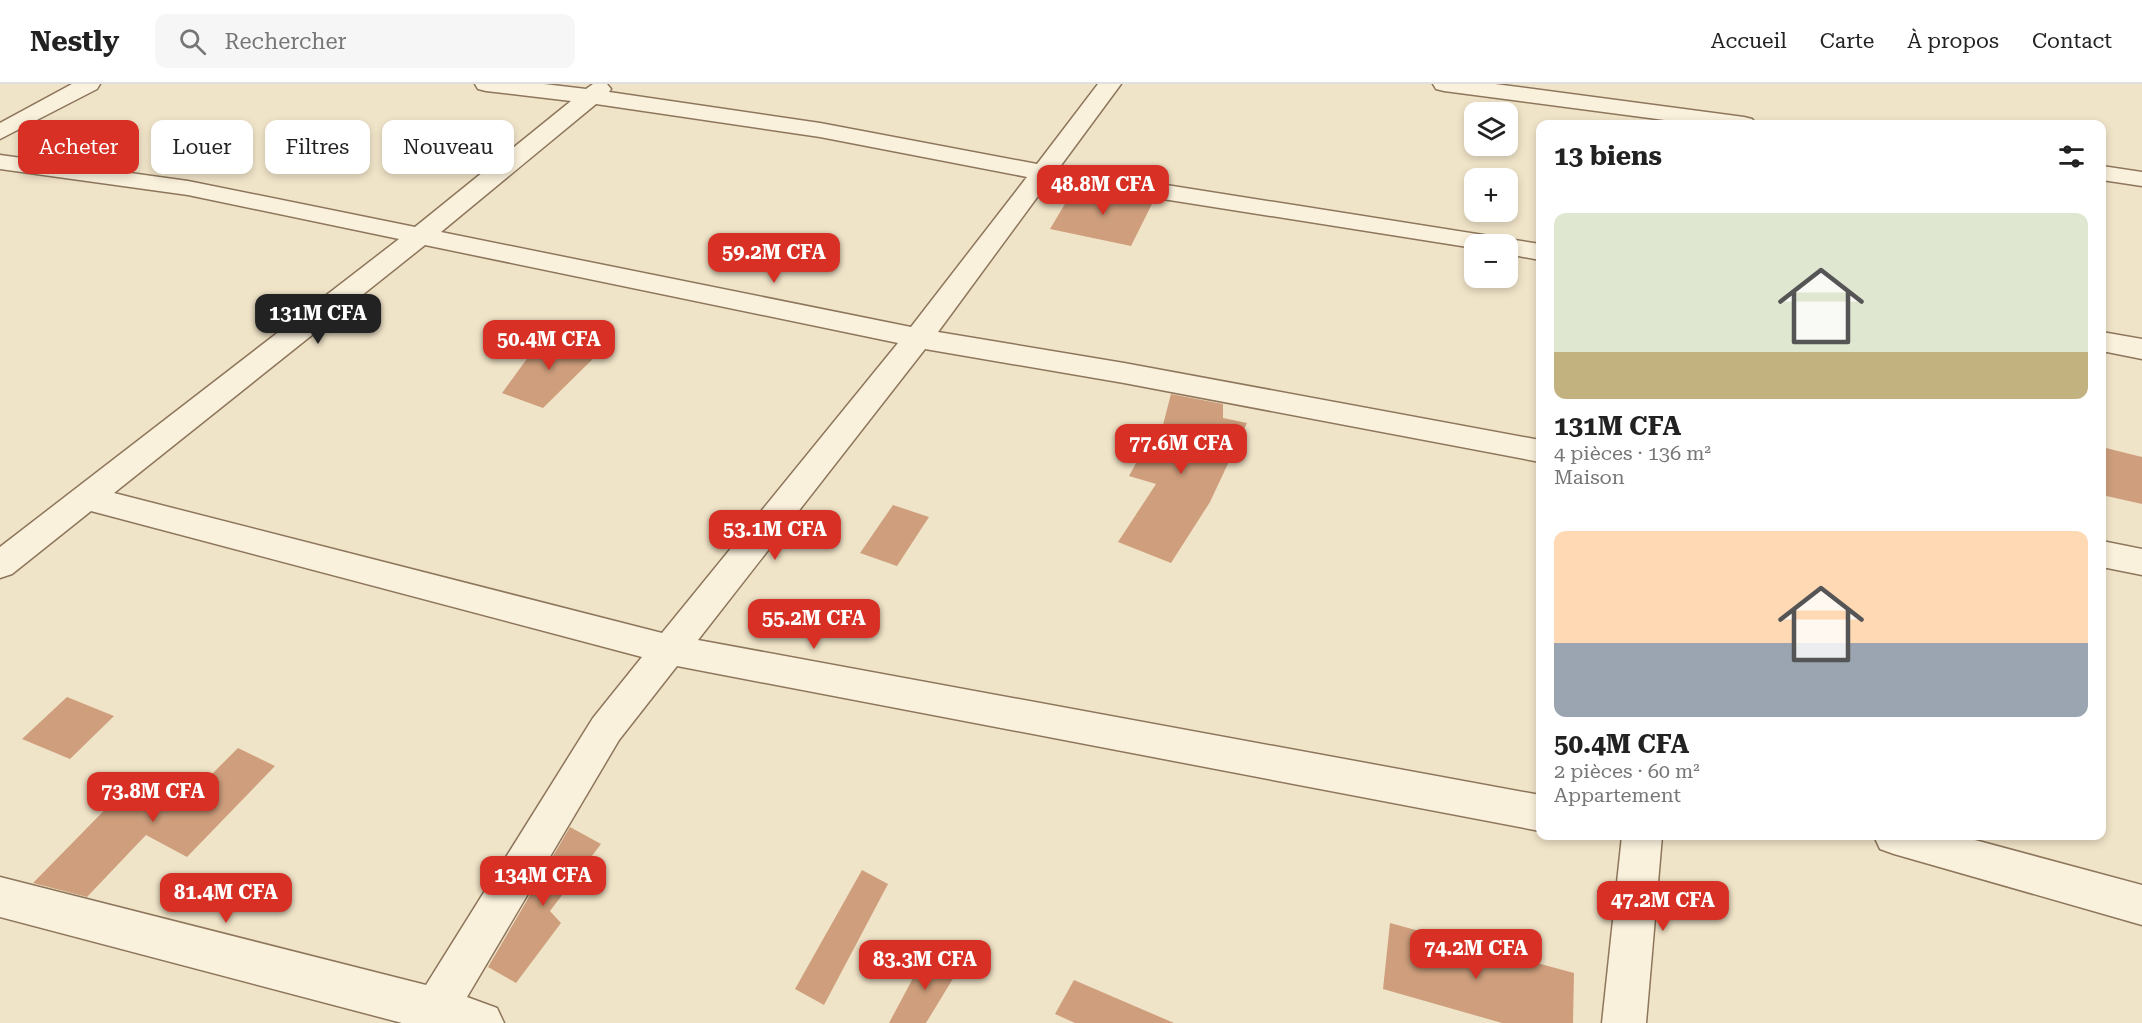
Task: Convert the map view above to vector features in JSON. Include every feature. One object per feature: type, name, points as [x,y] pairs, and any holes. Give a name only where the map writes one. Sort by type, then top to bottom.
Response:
[{"type":"street","points":[[0,132],[89,84]]},
{"type":"street","points":[[486,84],[598,90],[1045,173],[1464,239]]},
{"type":"street","points":[[430,1016],[606,729],[672,650],[918,338],[1045,173],[1110,84]]},
{"type":"street","points":[[1444,84],[1624,116],[1684,120]]},
{"type":"street","points":[[1624,116],[1635,84]]},
{"type":"street","points":[[0,565],[421,235],[598,90]]},
{"type":"street","points":[[0,162],[188,188],[918,338],[1124,373],[1536,450]]},
{"type":"street","points":[[2106,174],[2142,179]]},
{"type":"street","points":[[1518,248],[1536,251]]},
{"type":"street","points":[[2106,343],[2142,349]]},
{"type":"street","points":[[86,498],[672,650],[1536,812]]},
{"type":"street","points":[[2106,555],[2142,562]]},
{"type":"street","points":[[1624,1023],[1642,840]]},
{"type":"street","points":[[1908,840],[2142,905]]},
{"type":"street","points":[[0,897],[430,1016],[482,1023]]},
{"type":"building","points":[[1075,187],[1154,200],[1131,246],[1050,229]]},
{"type":"building","points":[[542,338],[603,349],[543,408],[502,393]]},
{"type":"building","points":[[1171,394],[1223,404],[1223,418],[1247,423],[1210,502],[1171,563],[1118,542],[1156,484],[1129,476],[1146,445],[1157,448]]},
{"type":"building","points":[[2106,448],[2142,457],[2142,504],[2106,496]]},
{"type":"building","points":[[893,505],[929,517],[897,566],[860,553]]},
{"type":"building","points":[[67,697],[114,716],[70,759],[22,739]]},
{"type":"building","points":[[238,748],[275,766],[187,857],[146,835],[87,897],[33,883],[136,778],[185,801]]},
{"type":"building","points":[[570,827],[601,844],[550,911],[561,923],[516,983],[488,967]]},
{"type":"building","points":[[862,870],[888,884],[824,1005],[795,989]]},
{"type":"building","points":[[1390,923],[1574,973],[1573,1023],[1502,1023],[1383,989]]},
{"type":"building","points":[[927,952],[960,967],[926,1023],[889,1023]]},
{"type":"building","points":[[1074,980],[1174,1023],[1075,1023],[1055,1014]]}]
